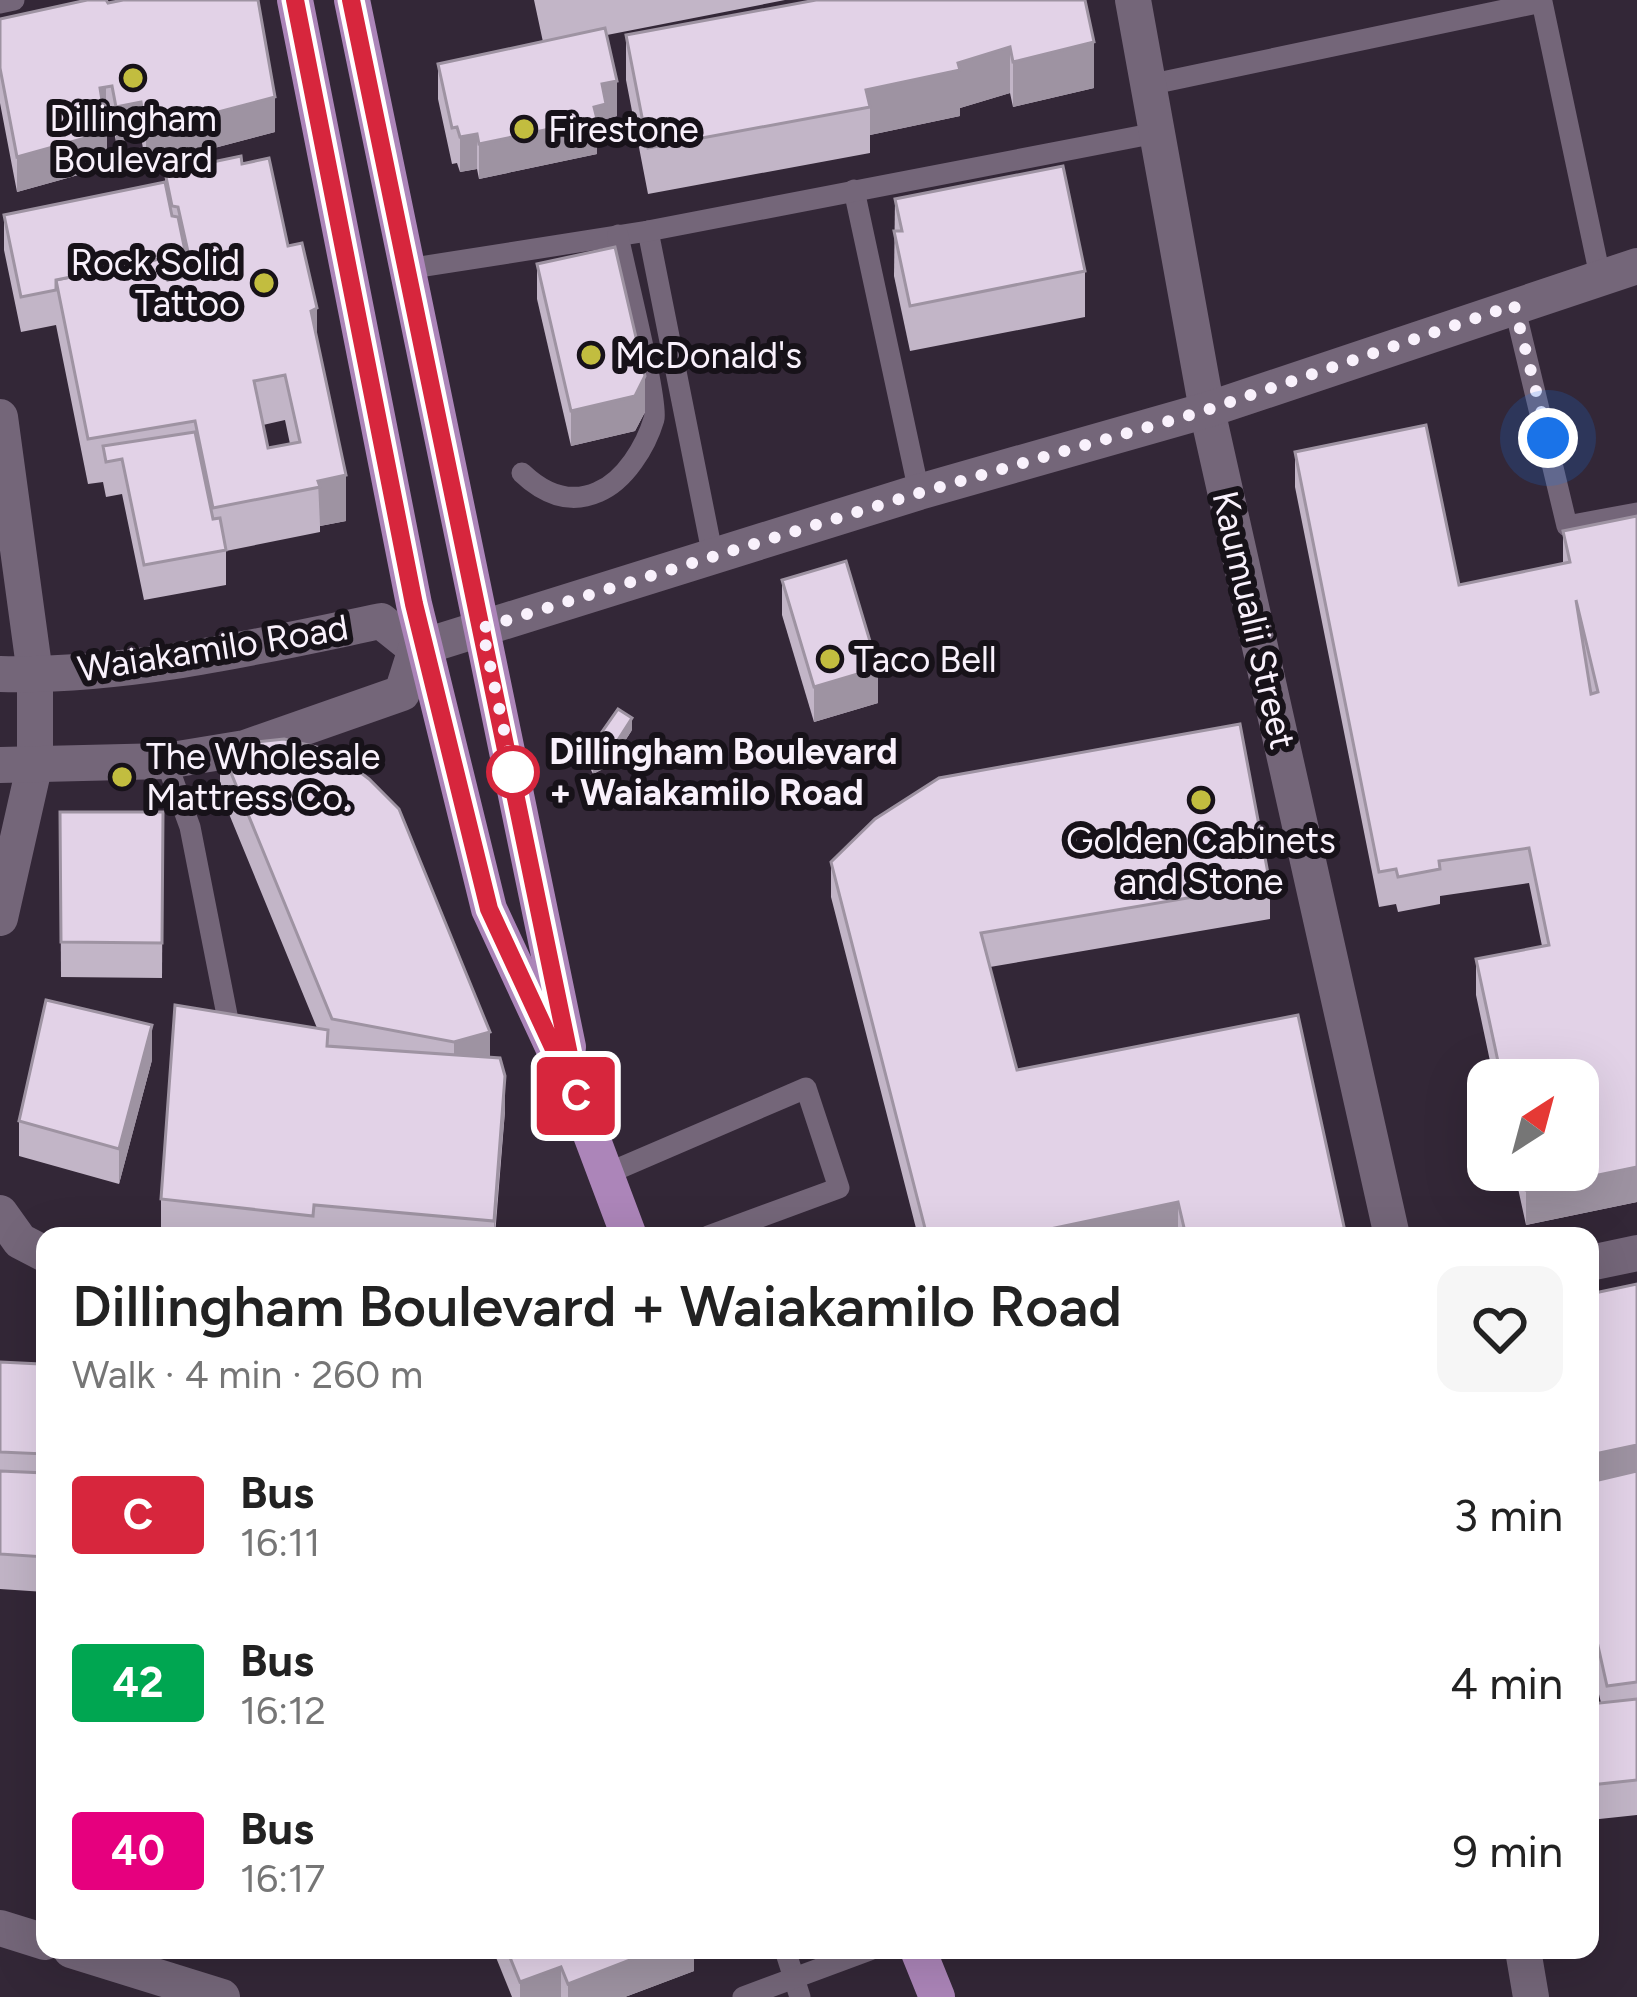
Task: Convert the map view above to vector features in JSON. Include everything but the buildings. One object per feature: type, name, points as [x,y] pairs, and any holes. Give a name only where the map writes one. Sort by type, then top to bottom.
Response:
[{"type":"main road","points":[[296,0],[420,647],[489,909],[579,1103],[626,1227]]},
{"type":"main road","points":[[352,0],[579,1103]]},
{"type":"main road","points":[[922,1959],[937,1997]]},
{"type":"street","name":"Kaumualii Street","points":[[1133,0],[1207,410],[1391,1227]]},
{"type":"street","points":[[17,764],[166,761],[245,748],[402,693],[420,647],[1207,410],[1637,266]]},
{"type":"street","points":[[0,417],[17,674],[17,764],[0,918]]},
{"type":"street","name":"Waiakamilo Road","points":[[17,674],[192,659],[381,621],[420,647]]},
{"type":"street","points":[[0,1213],[20,1240],[36,1249]]},
{"type":"street","points":[[1599,1261],[1637,1253]]},
{"type":"street","points":[[0,1928],[36,1939]]},
{"type":"street","points":[[100,1959],[222,1997]]},
{"type":"street","points":[[1524,1959],[1531,1997]]},
{"type":"lane","points":[[0,3],[14,0]]},
{"type":"lane","points":[[1148,85],[1542,2],[1600,276]]},
{"type":"lane","points":[[407,269],[648,231],[1156,133]]},
{"type":"lane","points":[[854,190],[919,493]]},
{"type":"lane","points":[[648,231],[713,557]]},
{"type":"lane","points":[[522,472],[546,492],[591,495],[628,470],[656,416],[618,235]]},
{"type":"lane","points":[[1514,305],[1567,526],[1637,513]]},
{"type":"lane","points":[[166,761],[190,827],[229,1025]]},
{"type":"lane","points":[[606,1174],[806,1088],[838,1187],[732,1227]]},
{"type":"lane","points":[[743,1997],[798,1987],[852,1959]]},
{"type":"bus line","name":"C","points":[[295,0],[414,604],[489,909],[579,1103],[351,0]]},
{"type":"place","name":"Dillingham Boulevard","points":[[133,78]]},
{"type":"place","name":"Firestone","points":[[524,129]]},
{"type":"place","name":"Rock Solid Tattoo","points":[[264,283]]},
{"type":"place","name":"McDonald's","points":[[591,355]]},
{"type":"place","name":"Taco Bell","points":[[830,659]]},
{"type":"place","name":"Dillingham Boulevard + Waiakamilo Road","points":[[513,772]]},
{"type":"place","name":"The Wholesale Mattress Co.","points":[[122,777]]},
{"type":"place","name":"Golden Cabinets and Stone","points":[[1201,800]]},
{"type":"route","points":[[513,772],[482,628],[1207,410],[1514,305],[1548,438]]}]
